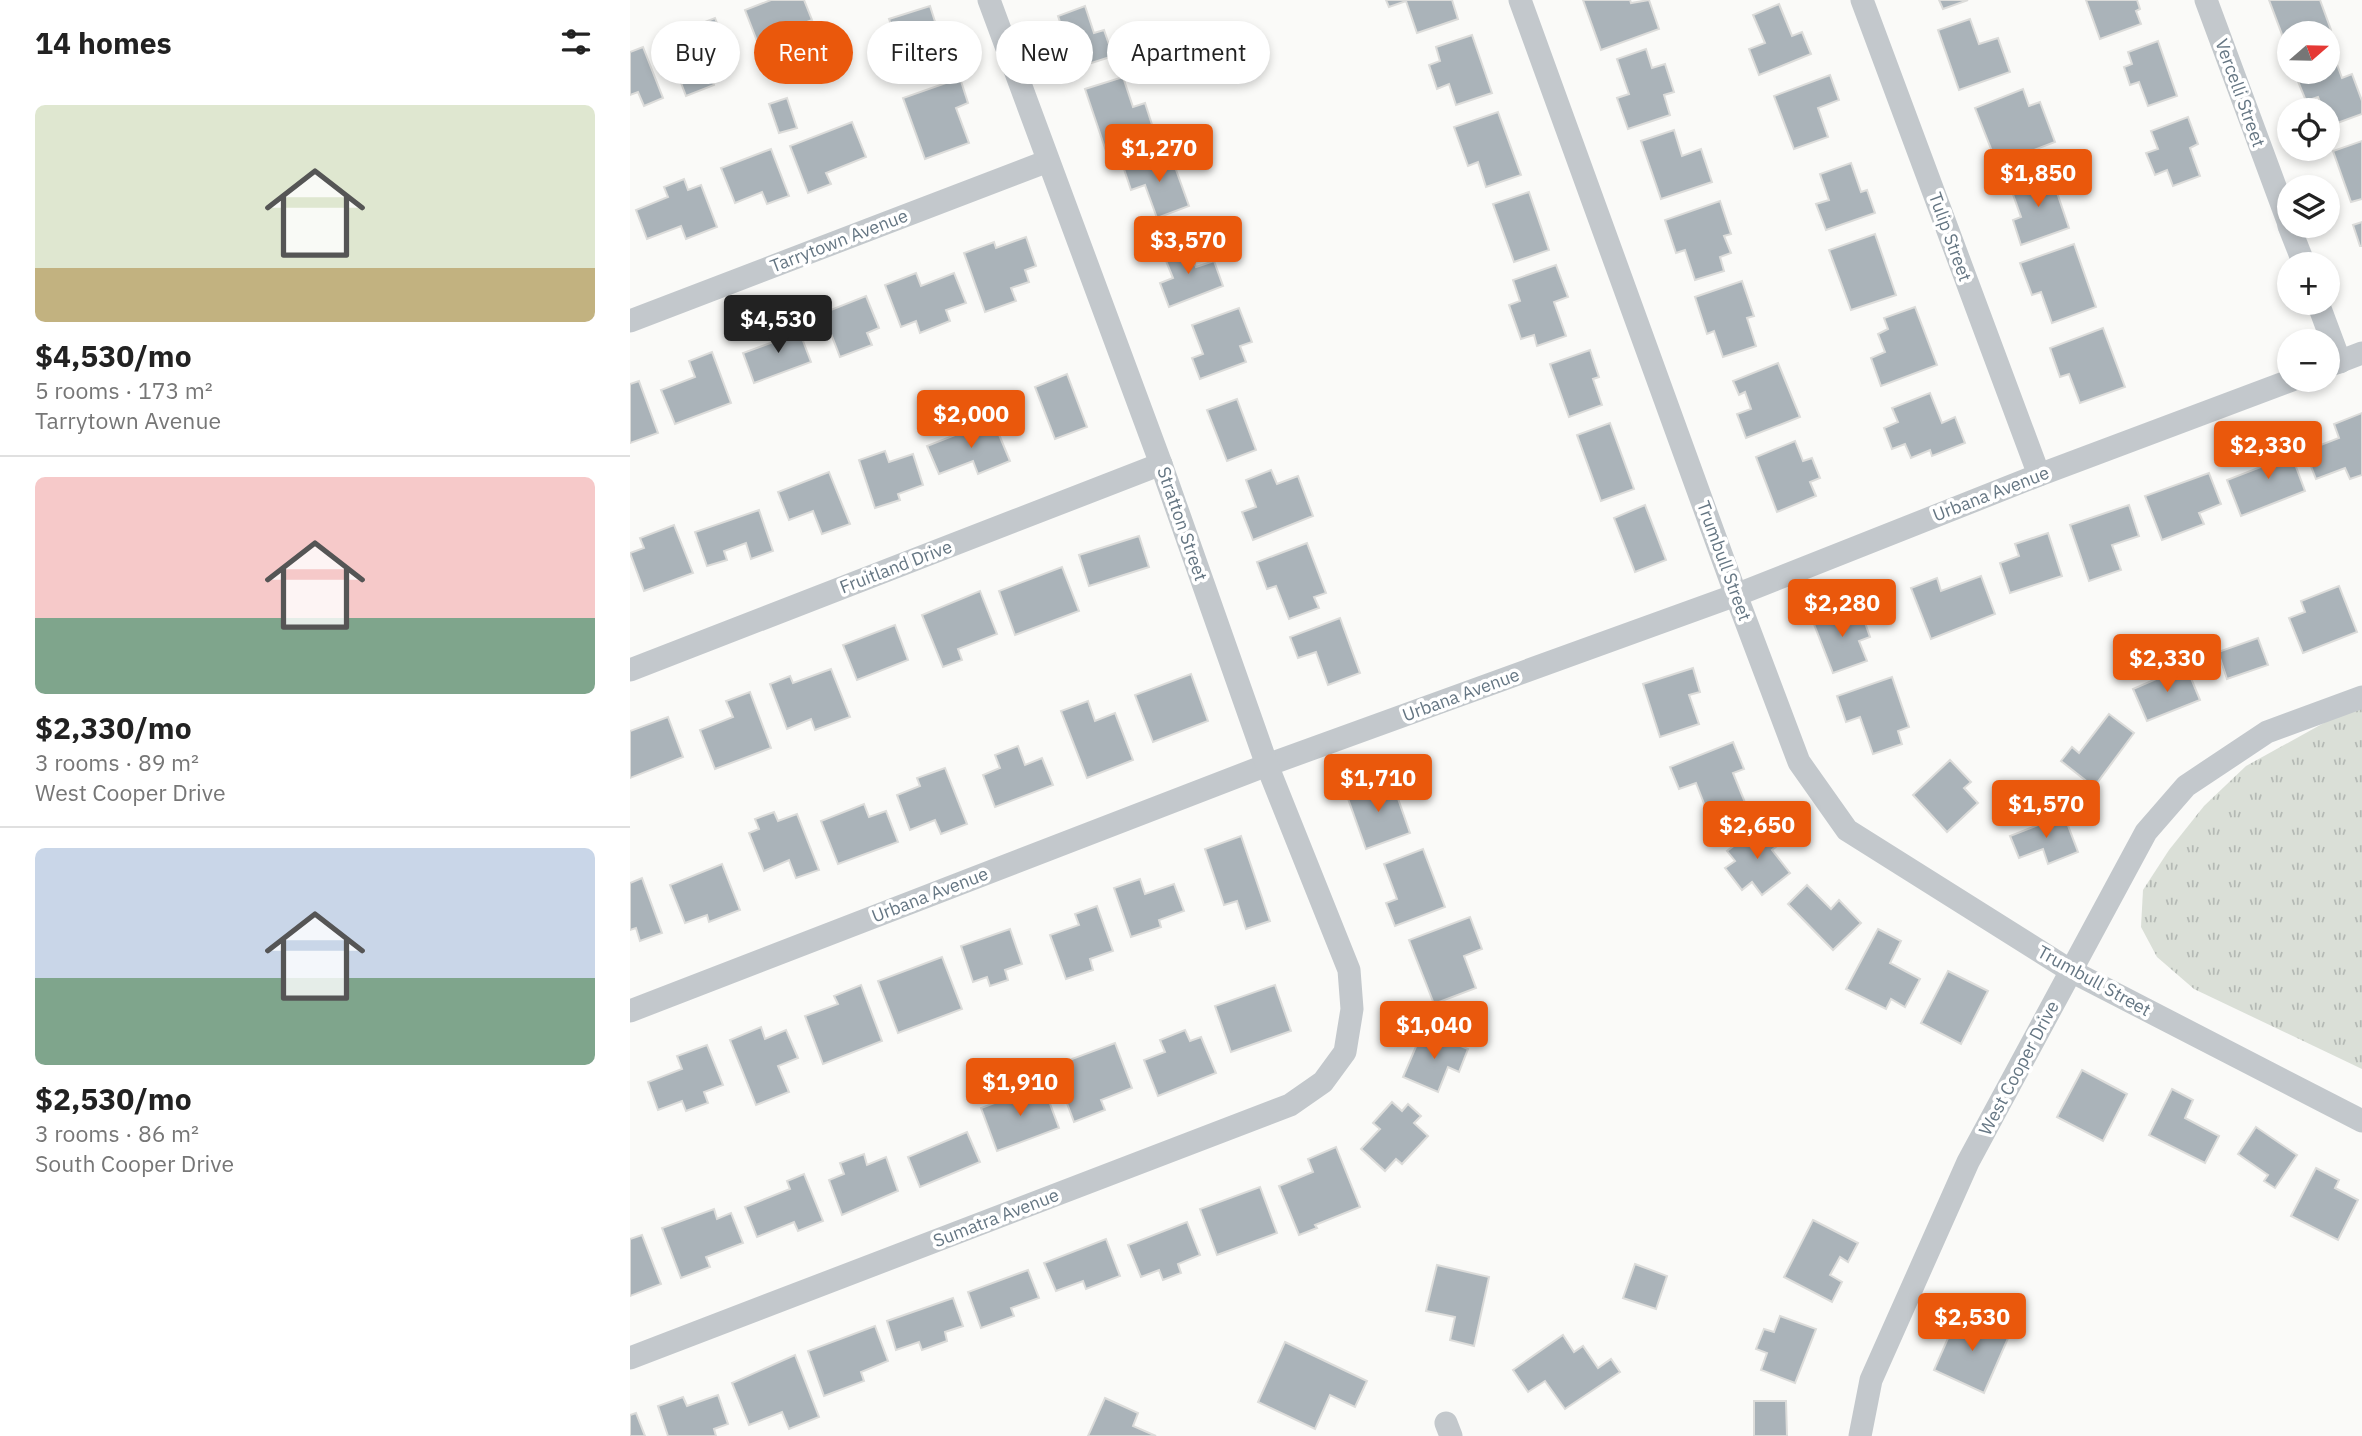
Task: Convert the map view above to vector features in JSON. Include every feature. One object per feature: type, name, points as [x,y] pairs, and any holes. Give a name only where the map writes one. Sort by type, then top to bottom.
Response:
[{"type":"street","name":"Stratton Street","points":[[989,0],[1161,464],[1267,765],[1349,970],[1352,1009],[1345,1052]]},
{"type":"street","name":"Trumbull Street","points":[[1520,0],[1799,762],[1847,830],[2071,971],[2362,1121]]},
{"type":"street","name":"Tulip Street","points":[[1862,0],[2039,475]]},
{"type":"street","name":"Vercelli Street","points":[[2206,0],[2277,192]]},
{"type":"street","name":"Tarrytown Avenue","points":[[630,321],[1048,161]]},
{"type":"street","points":[[2340,362],[2362,353]]},
{"type":"street","name":"Urbana Avenue","points":[[630,1011],[1267,765],[1736,595],[2039,475],[2277,386]]},
{"type":"street","name":"Fruitland Drive","points":[[630,670],[1161,464]]},
{"type":"street","name":"West Cooper Drive","points":[[1860,1436],[1871,1380],[1968,1163],[2146,832],[2186,786],[2267,732],[2362,697]]},
{"type":"street","name":"Sumatra Avenue","points":[[630,1359],[1290,1105],[1323,1082],[1345,1052]]},
{"type":"green space","points":[[2362,707],[2362,1069],[2194,989],[2157,957],[2141,927],[2143,890],[2169,850],[2204,806],[2246,766],[2331,719]]},
{"type":"building","points":[[771,0],[804,0],[812,20],[754,21],[754,33],[745,10]]},
{"type":"building","points":[[1386,0],[1452,0],[1458,19],[1417,33],[1406,1],[1389,7]]},
{"type":"building","points":[[1583,0],[1630,0],[1631,3],[1649,0],[1659,29],[1601,50]]},
{"type":"building","points":[[1939,0],[1968,0],[1943,9]]},
{"type":"building","points":[[2086,0],[2137,0],[2140,9],[2136,11],[2141,24],[2100,39]]},
{"type":"building","points":[[2269,0],[2320,0],[2328,21],[2277,21]]},
{"type":"building","points":[[1779,4],[1792,36],[1802,32],[1811,54],[1759,75],[1749,49],[1765,43],[1753,15]]},
{"type":"building","points":[[930,6],[935,21],[890,21],[889,19]]},
{"type":"building","points":[[1085,6],[1090,21],[1060,21],[1058,16]]},
{"type":"building","points":[[1970,19],[1979,44],[1998,38],[2010,72],[1959,90],[1938,30]]},
{"type":"building","points":[[1093,30],[1094,33],[1104,30],[1107,58],[1093,62]]},
{"type":"building","points":[[1472,35],[1492,93],[1456,105],[1449,84],[1437,89],[1429,65],[1440,61],[1436,47]]},
{"type":"building","points":[[2158,41],[2177,96],[2148,106],[2139,82],[2130,85],[2124,67],[2132,64],[2128,52]]},
{"type":"building","points":[[643,47],[651,67],[651,84],[658,84],[663,98],[644,106],[638,92],[630,95],[630,52]]},
{"type":"building","points":[[1646,49],[1652,68],[1665,64],[1674,92],[1664,95],[1670,115],[1628,129],[1617,98],[1629,94],[1617,59]]},
{"type":"building","points":[[2340,73],[2342,78],[2352,74],[2362,101],[2362,114],[2340,122],[2340,98],[2305,98],[2299,84],[2340,84]]},
{"type":"building","points":[[1830,75],[1839,100],[1818,108],[1828,137],[1794,149],[1774,96]]},
{"type":"building","points":[[1107,82],[1125,84],[1133,107],[1145,103],[1155,134],[1106,151],[1085,89]]},
{"type":"building","points":[[681,84],[714,84],[714,85],[686,96]]},
{"type":"building","points":[[943,84],[962,84],[968,103],[956,108],[969,143],[925,159],[903,98]]},
{"type":"building","points":[[2023,89],[2029,106],[2040,102],[2055,142],[1997,164],[1975,108]]},
{"type":"building","points":[[787,98],[797,128],[779,133],[769,104]]},
{"type":"building","points":[[1498,112],[1521,175],[1486,187],[1478,162],[1468,166],[1454,127]]},
{"type":"building","points":[[2188,117],[2198,144],[2190,148],[2200,176],[2173,186],[2167,170],[2155,175],[2146,153],[2158,149],[2151,131]]},
{"type":"building","points":[[852,122],[866,157],[826,173],[831,184],[808,193],[790,146]]},
{"type":"building","points":[[1674,130],[1682,156],[1701,149],[1712,182],[1661,199],[1641,141]]},
{"type":"building","points":[[2362,141],[2362,199],[2351,202],[2337,161],[2340,161],[2340,149]]},
{"type":"building","points":[[771,149],[789,196],[767,204],[762,192],[735,203],[721,168]]},
{"type":"building","points":[[1170,153],[1189,206],[1157,218],[1145,185],[1131,190],[1124,169]]},
{"type":"building","points":[[1851,163],[1861,192],[1867,190],[1875,213],[1826,230],[1816,204],[1829,200],[1820,174]]},
{"type":"building","points":[[2050,172],[2069,228],[2021,245],[2013,220],[2021,217],[2010,186]]},
{"type":"building","points":[[684,179],[688,190],[701,185],[717,227],[686,239],[681,226],[647,239],[636,210],[668,197],[664,187]]},
{"type":"building","points":[[1529,192],[1549,250],[1514,262],[1493,204]]},
{"type":"building","points":[[1720,201],[1731,234],[1724,236],[1731,253],[1720,257],[1724,271],[1695,280],[1685,250],[1676,253],[1665,220]]},
{"type":"building","points":[[2362,222],[2362,246],[2360,246],[2353,225]]},
{"type":"building","points":[[1875,234],[1896,295],[1851,310],[1829,250]]},
{"type":"building","points":[[1026,237],[1036,266],[1025,270],[1029,282],[1011,288],[1016,301],[985,312],[964,253],[994,242],[996,248]]},
{"type":"building","points":[[1186,242],[1196,267],[1214,261],[1223,286],[1169,307],[1160,283],[1173,278],[1162,251]]},
{"type":"building","points":[[2074,244],[2096,307],[2052,323],[2041,292],[2032,295],[2020,263]]},
{"type":"building","points":[[1556,265],[1568,297],[1554,302],[1566,336],[1537,346],[1534,335],[1521,339],[1509,305],[1520,301],[1513,280]]},
{"type":"building","points":[[916,273],[921,286],[954,273],[966,303],[946,310],[950,321],[920,333],[916,321],[901,327],[885,285]]},
{"type":"building","points":[[1742,281],[1754,316],[1747,318],[1756,346],[1723,357],[1714,331],[1707,334],[1695,297]]},
{"type":"building","points":[[866,296],[879,328],[867,333],[872,345],[840,357],[823,313]]},
{"type":"building","points":[[1915,307],[1937,365],[1881,386],[1871,358],[1885,352],[1878,334],[1888,329],[1884,318]]},
{"type":"building","points":[[1239,308],[1252,342],[1240,346],[1246,362],[1200,379],[1192,358],[1203,354],[1192,325]]},
{"type":"building","points":[[797,325],[811,362],[754,383],[743,353],[776,341],[773,334]]},
{"type":"building","points":[[2103,328],[2125,387],[2080,403],[2069,374],[2060,377],[2050,348]]},
{"type":"building","points":[[1590,350],[1599,377],[1593,379],[1602,405],[1569,417],[1550,364]]},
{"type":"building","points":[[712,352],[731,403],[675,424],[661,390],[695,377],[689,361]]},
{"type":"building","points":[[1778,363],[1800,417],[1746,438],[1737,414],[1751,409],[1745,392],[1739,395],[1733,381]]},
{"type":"building","points":[[1067,374],[1087,427],[1055,439],[1035,387]]},
{"type":"building","points":[[639,381],[658,433],[630,443],[630,384]]},
{"type":"building","points":[[1930,393],[1942,423],[1955,417],[1965,443],[1932,456],[1930,450],[1911,458],[1905,444],[1892,449],[1884,428],[1898,422],[1892,408]]},
{"type":"building","points":[[1237,399],[1256,450],[1227,461],[1207,410]]},
{"type":"building","points":[[2362,413],[2362,475],[2350,479],[2345,468],[2316,479],[2305,451],[2339,438],[2334,424]]},
{"type":"building","points":[[993,420],[1010,461],[978,474],[973,461],[939,474],[927,446]]},
{"type":"building","points":[[1610,423],[1634,489],[1601,501],[1577,435]]},
{"type":"building","points":[[2286,440],[2305,491],[2241,516],[2227,480],[2266,465],[2260,450]]},
{"type":"building","points":[[1795,441],[1803,461],[1812,458],[1820,478],[1810,482],[1816,496],[1777,512],[1756,457]]},
{"type":"building","points":[[885,451],[889,462],[913,454],[923,485],[898,494],[900,500],[875,508],[859,460]]},
{"type":"building","points":[[1271,470],[1277,484],[1298,476],[1313,516],[1253,540],[1242,512],[1256,507],[1246,480]]},
{"type":"building","points":[[829,472],[850,524],[822,534],[813,511],[789,520],[778,492]]},
{"type":"building","points":[[2209,473],[2221,504],[2199,513],[2204,524],[2162,540],[2145,496]]},
{"type":"building","points":[[1645,505],[1666,560],[1635,572],[1614,518]]},
{"type":"building","points":[[2129,505],[2139,536],[2112,545],[2121,570],[2089,581],[2070,525]]},
{"type":"building","points":[[759,510],[773,551],[751,559],[746,543],[724,551],[727,560],[707,566],[695,532]]},
{"type":"building","points":[[674,525],[693,573],[644,591],[630,553],[644,548],[640,538]]},
{"type":"building","points":[[2048,533],[2062,576],[2010,593],[2000,563],[2019,556],[2015,544]]},
{"type":"building","points":[[1139,536],[1149,567],[1089,586],[1079,555]]},
{"type":"building","points":[[1307,543],[1326,593],[1314,597],[1319,608],[1289,619],[1276,586],[1267,589],[1257,562]]},
{"type":"building","points":[[1062,567],[1079,611],[1015,635],[999,591]]},
{"type":"building","points":[[1981,576],[1995,614],[1931,639],[1911,588],[1937,578],[1941,591]]},
{"type":"building","points":[[2339,586],[2357,632],[2303,653],[2289,618],[2305,612],[2301,601]]},
{"type":"building","points":[[980,591],[997,634],[958,649],[962,660],[943,667],[922,615]]},
{"type":"building","points":[[1846,606],[1852,621],[1863,617],[1870,637],[1859,641],[1867,661],[1833,673],[1812,619]]},
{"type":"building","points":[[1340,618],[1360,673],[1328,685],[1316,652],[1298,658],[1290,637]]},
{"type":"building","points":[[895,625],[908,660],[857,680],[843,645]]},
{"type":"building","points":[[2258,638],[2268,665],[2227,679],[2218,652]]},
{"type":"building","points":[[2186,666],[2200,700],[2147,721],[2133,689]]},
{"type":"building","points":[[1693,668],[1700,692],[1689,695],[1699,724],[1660,737],[1643,684]]},
{"type":"building","points":[[831,669],[850,717],[815,730],[811,719],[787,729],[770,684],[790,676],[793,683]]},
{"type":"building","points":[[1191,674],[1208,721],[1153,742],[1135,695]]},
{"type":"building","points":[[1892,677],[1909,727],[1898,731],[1902,744],[1873,754],[1860,717],[1846,722],[1837,696]]},
{"type":"building","points":[[750,692],[771,748],[715,769],[700,730],[733,717],[726,701]]},
{"type":"building","points":[[1088,701],[1095,721],[1115,713],[1133,760],[1087,778],[1061,711]]},
{"type":"building","points":[[2109,714],[2134,733],[2094,787],[2061,761],[2072,747],[2079,753]]},
{"type":"building","points":[[668,717],[683,757],[630,778],[630,731]]},
{"type":"building","points":[[1733,742],[1744,769],[1733,773],[1746,805],[1710,819],[1696,783],[1679,789],[1670,767]]},
{"type":"building","points":[[1018,746],[1025,765],[1042,758],[1053,785],[995,807],[983,775],[1000,768],[995,755]]},
{"type":"building","points":[[1950,760],[1971,782],[1964,788],[1978,803],[1947,832],[1913,795]]},
{"type":"building","points":[[945,768],[967,824],[941,834],[935,820],[910,830],[897,795],[920,786],[917,778]]},
{"type":"building","points":[[1381,780],[1386,794],[1395,790],[1410,833],[1366,849],[1346,793]]},
{"type":"building","points":[[864,804],[869,817],[886,811],[898,842],[838,864],[821,821]]},
{"type":"building","points":[[774,812],[778,821],[797,814],[819,870],[796,878],[789,860],[764,871],[749,833],[759,829],[755,819]]},
{"type":"building","points":[[2064,815],[2078,852],[2048,864],[2043,849],[2019,858],[2010,836]]},
{"type":"building","points":[[1765,822],[1781,843],[1772,850],[1790,873],[1762,895],[1752,882],[1742,890],[1725,868],[1735,861],[1727,851]]},
{"type":"building","points":[[1241,836],[1270,921],[1246,929],[1237,901],[1224,905],[1205,849]]},
{"type":"building","points":[[1423,849],[1445,907],[1395,926],[1386,903],[1397,899],[1384,864]]},
{"type":"building","points":[[722,864],[740,910],[709,922],[707,915],[685,923],[670,885]]},
{"type":"building","points":[[642,878],[662,933],[640,941],[636,928],[630,930],[630,883]]},
{"type":"building","points":[[1140,879],[1145,894],[1174,884],[1184,911],[1159,920],[1161,927],[1131,937],[1114,888]]},
{"type":"building","points":[[1807,885],[1831,909],[1839,900],[1861,923],[1833,950],[1788,904]]},
{"type":"building","points":[[1097,906],[1113,951],[1090,959],[1093,970],[1066,979],[1050,935],[1079,925],[1075,914]]},
{"type":"building","points":[[1470,917],[1482,949],[1464,956],[1476,988],[1434,1004],[1409,940]]},
{"type":"building","points":[[1010,929],[1022,964],[1005,970],[1008,980],[990,986],[987,977],[973,982],[961,946]]},
{"type":"building","points":[[1878,929],[1901,941],[1890,963],[1920,979],[1905,1007],[1891,999],[1886,1009],[1846,989]]},
{"type":"building","points":[[942,957],[962,1009],[898,1033],[878,981]]},
{"type":"building","points":[[1948,971],[1988,991],[1961,1044],[1921,1023]]},
{"type":"building","points":[[861,985],[882,1041],[823,1064],[805,1016],[838,1004],[834,996]]},
{"type":"building","points":[[1275,985],[1291,1031],[1231,1052],[1215,1006]]},
{"type":"building","points":[[761,1027],[765,1039],[786,1030],[798,1058],[778,1066],[789,1092],[756,1105],[730,1040]]},
{"type":"building","points":[[1185,1030],[1190,1041],[1201,1037],[1216,1073],[1158,1096],[1144,1060],[1165,1052],[1160,1040]]},
{"type":"building","points":[[1423,1030],[1468,1049],[1459,1072],[1448,1067],[1438,1092],[1403,1077]]},
{"type":"building","points":[[1115,1043],[1132,1088],[1101,1100],[1105,1110],[1074,1122],[1053,1066]]},
{"type":"building","points":[[707,1045],[723,1085],[704,1092],[708,1103],[686,1111],[682,1101],[658,1110],[648,1082],[682,1069],[677,1056]]},
{"type":"building","points":[[2082,1070],[2127,1094],[2103,1141],[2057,1117]]},
{"type":"building","points":[[1043,1085],[1059,1128],[997,1151],[981,1108]]},
{"type":"building","points":[[2172,1089],[2193,1100],[2185,1118],[2219,1136],[2205,1163],[2149,1135]]},
{"type":"building","points":[[1392,1102],[1402,1111],[1408,1104],[1421,1116],[1414,1123],[1428,1136],[1402,1164],[1396,1159],[1385,1171],[1361,1149],[1380,1129],[1373,1123]]},
{"type":"building","points":[[2256,1127],[2297,1155],[2275,1188],[2264,1181],[2268,1175],[2238,1154]]},
{"type":"building","points":[[967,1132],[980,1162],[920,1187],[908,1157]]},
{"type":"building","points":[[1336,1147],[1360,1207],[1315,1225],[1317,1228],[1299,1235],[1279,1186],[1313,1172],[1308,1159]]},
{"type":"building","points":[[864,1154],[867,1165],[886,1157],[898,1191],[842,1215],[829,1180],[844,1174],[840,1163]]},
{"type":"building","points":[[2316,1168],[2339,1180],[2335,1188],[2358,1200],[2338,1240],[2291,1216]]},
{"type":"building","points":[[804,1174],[823,1221],[798,1231],[794,1222],[757,1237],[745,1207],[790,1189],[787,1181]]},
{"type":"building","points":[[1260,1187],[1277,1233],[1217,1255],[1200,1209]]},
{"type":"building","points":[[714,1209],[717,1219],[731,1213],[743,1243],[706,1257],[710,1267],[681,1278],[662,1228]]},
{"type":"building","points":[[1813,1220],[1858,1243],[1848,1262],[1840,1257],[1830,1275],[1842,1282],[1832,1302],[1784,1277]]},
{"type":"building","points":[[1187,1222],[1200,1255],[1178,1264],[1181,1273],[1163,1280],[1159,1270],[1141,1277],[1128,1245]]},
{"type":"building","points":[[642,1235],[661,1284],[630,1296],[630,1239]]},
{"type":"building","points":[[1106,1239],[1120,1276],[1086,1289],[1083,1281],[1056,1291],[1044,1263]]},
{"type":"building","points":[[1635,1264],[1667,1276],[1656,1309],[1623,1298]]},
{"type":"building","points":[[1437,1265],[1489,1277],[1474,1346],[1450,1340],[1455,1317],[1426,1311]]},
{"type":"building","points":[[1028,1270],[1039,1298],[1011,1308],[1014,1316],[981,1328],[968,1292]]},
{"type":"building","points":[[953,1298],[963,1326],[945,1332],[947,1341],[922,1350],[919,1342],[896,1350],[887,1321]]},
{"type":"building","points":[[1959,1313],[2009,1336],[1984,1393],[1934,1370]]},
{"type":"building","points":[[1780,1316],[1816,1329],[1795,1383],[1761,1370],[1767,1353],[1756,1349],[1764,1329],[1774,1332]]},
{"type":"building","points":[[875,1326],[888,1361],[861,1372],[864,1381],[824,1396],[808,1351]]},
{"type":"building","points":[[1563,1335],[1574,1352],[1583,1346],[1598,1368],[1611,1359],[1620,1372],[1565,1409],[1545,1381],[1528,1392],[1513,1370]]},
{"type":"building","points":[[1285,1342],[1367,1381],[1355,1407],[1330,1395],[1315,1429],[1258,1402]]},
{"type":"building","points":[[795,1355],[819,1417],[789,1429],[782,1412],[749,1425],[732,1383]]},
{"type":"building","points":[[718,1395],[728,1424],[714,1429],[716,1436],[668,1436],[658,1406],[683,1397],[687,1406]]},
{"type":"building","points":[[1105,1398],[1138,1413],[1133,1426],[1156,1436],[1088,1436]]},
{"type":"building","points":[[1754,1401],[1786,1401],[1787,1436],[1754,1436]]},
{"type":"building","points":[[636,1413],[645,1436],[630,1436],[630,1415]]}]
